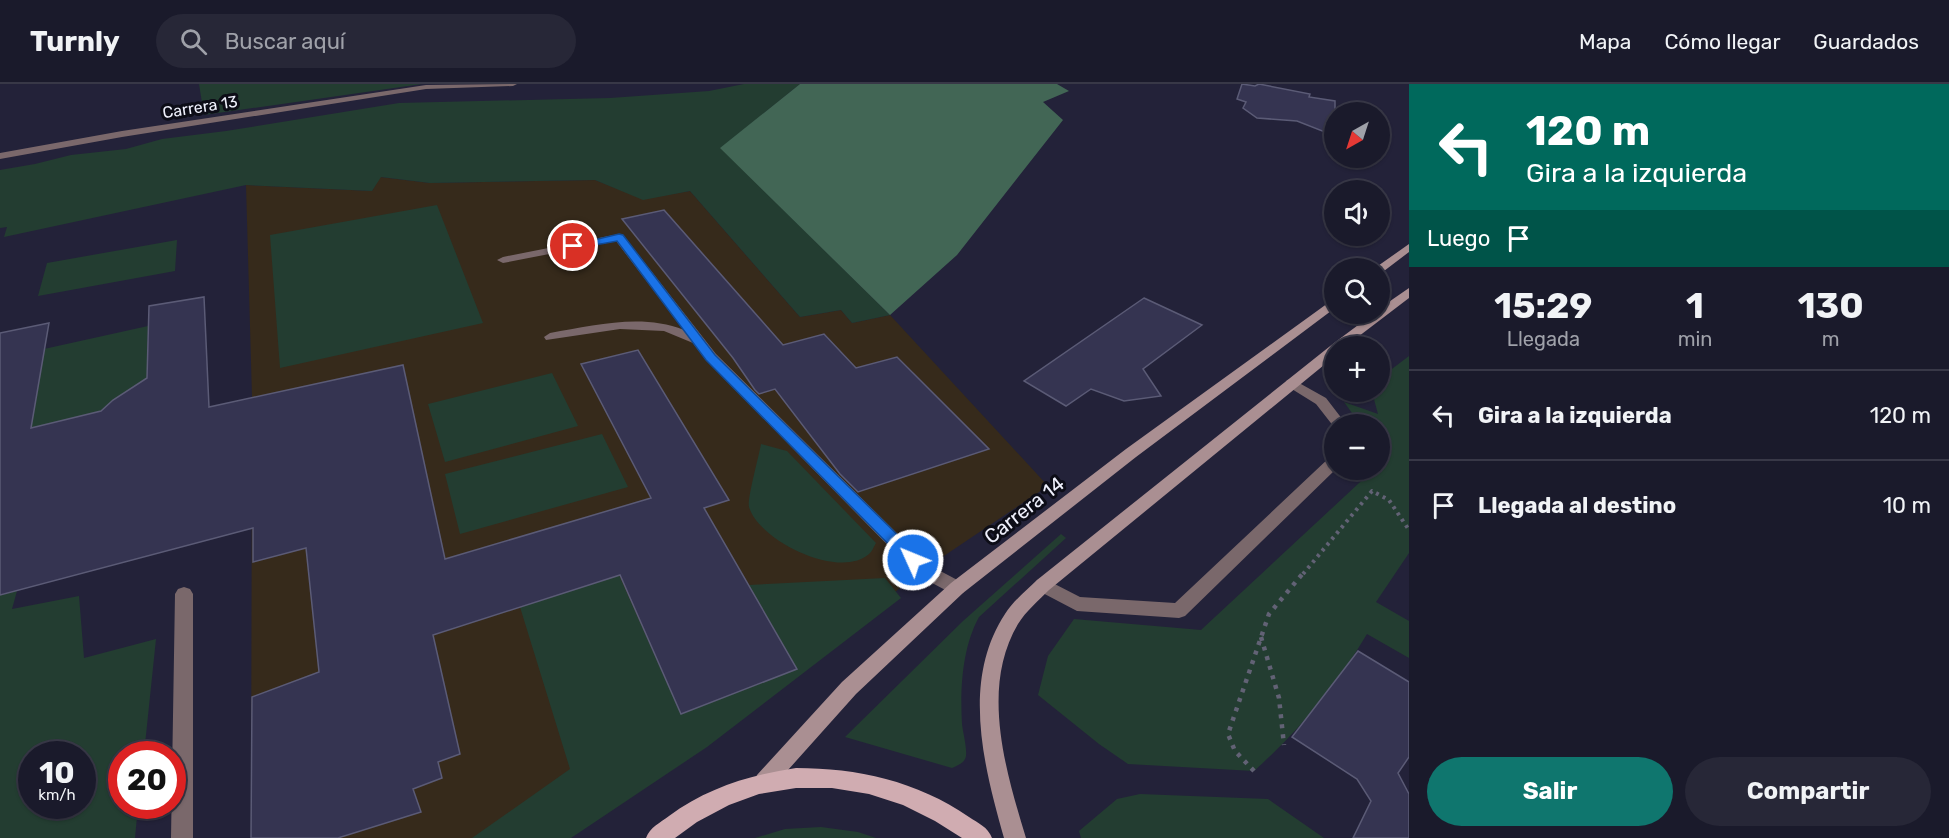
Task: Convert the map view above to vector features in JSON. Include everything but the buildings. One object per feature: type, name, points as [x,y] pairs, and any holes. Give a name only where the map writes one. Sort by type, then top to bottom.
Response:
[{"type":"main road","points":[[1390,261],[1409,247]]},
{"type":"main road","points":[[1352,336],[1409,292]]},
{"type":"main road","name":"Carrera 14","points":[[764,782],[849,688],[957,588],[1131,453],[1324,310]]},
{"type":"main road","points":[[1015,838],[1000,787],[992,741],[989,702],[994,659],[1010,620],[1043,585],[1324,358]]},
{"type":"main road","points":[[657,838],[682,817],[722,795],[764,782],[808,777],[853,780],[898,792],[943,813],[981,838]]},
{"type":"street","name":"Carrera 13","points":[[0,156],[122,134],[426,87],[513,84]]},
{"type":"street","points":[[503,260],[619,237],[711,357],[923,570],[957,588]]},
{"type":"street","points":[[550,337],[620,325],[666,327],[698,340]]},
{"type":"street","points":[[1292,383],[1321,401],[1331,414]]},
{"type":"street","points":[[1043,585],[1077,604],[1179,611],[1324,472]]},
{"type":"street","points":[[182,838],[184,594]]},
{"type":"path","points":[[1254,771],[1235,751],[1228,734],[1269,614],[1372,491],[1389,500],[1409,530]]},
{"type":"path","points":[[1261,636],[1279,698],[1284,745]]},
{"type":"shaded area","points":[[380,177],[430,183],[595,180],[643,199],[690,191],[800,317],[841,310],[852,323],[890,315],[1048,486],[923,570],[797,669],[510,838],[251,838],[252,397],[246,185],[372,191]]},
{"type":"green space","points":[[199,84],[422,84],[204,115]]},
{"type":"green space","points":[[744,84],[800,84],[721,148],[890,315],[852,323],[841,310],[800,317],[690,191],[643,200],[595,180],[430,183],[381,177],[372,191],[246,185],[4,237],[7,227],[0,228],[0,170],[71,155],[126,149],[162,139],[399,103],[610,98],[709,91]]},
{"type":"green space","points":[[800,84],[1057,84],[1069,91],[1043,102],[1063,120],[957,255],[890,315],[720,148]]},
{"type":"green space","points":[[437,205],[483,323],[280,368],[270,235]]},
{"type":"green space","points":[[177,240],[175,271],[38,296],[47,263]]},
{"type":"green space","points":[[148,326],[147,379],[113,400],[103,411],[31,428],[44,349]]},
{"type":"green space","points":[[1409,356],[1409,553],[1376,602],[1409,621],[1409,658],[1367,634],[1316,707],[1254,771],[1128,764],[1038,695],[1048,656],[1074,619],[1201,630],[1362,480],[1390,480],[1390,414],[1378,414],[1375,402],[1390,402],[1390,370]]},
{"type":"green space","points":[[552,373],[578,426],[445,462],[428,404]]},
{"type":"green space","points":[[1344,402],[1378,414],[1353,414]]},
{"type":"green space","points":[[602,434],[628,487],[460,534],[445,474]]},
{"type":"green space","points":[[761,444],[787,451],[876,543],[870,553],[856,561],[821,560],[784,544],[756,520],[749,507],[749,502]]},
{"type":"green space","points":[[1061,534],[1066,538],[979,617],[973,629],[963,669],[961,697],[966,752],[963,762],[952,768],[845,737],[963,621]]},
{"type":"green space","points":[[619,575],[681,714],[797,669],[749,585],[885,578],[901,598],[707,747],[571,838],[472,838],[570,769],[520,607]]},
{"type":"green space","points":[[17,591],[12,609],[79,596],[84,658],[156,639],[145,741],[108,741],[108,819],[137,819],[135,838],[0,838],[0,595]]},
{"type":"green space","points":[[1140,794],[1268,799],[1324,838],[1081,838],[1079,831],[1117,799]]},
{"type":"green space","points":[[821,827],[858,832],[876,838],[755,838],[785,829]]},
{"type":"route","points":[[573,246],[619,237],[711,357],[913,560]]}]
